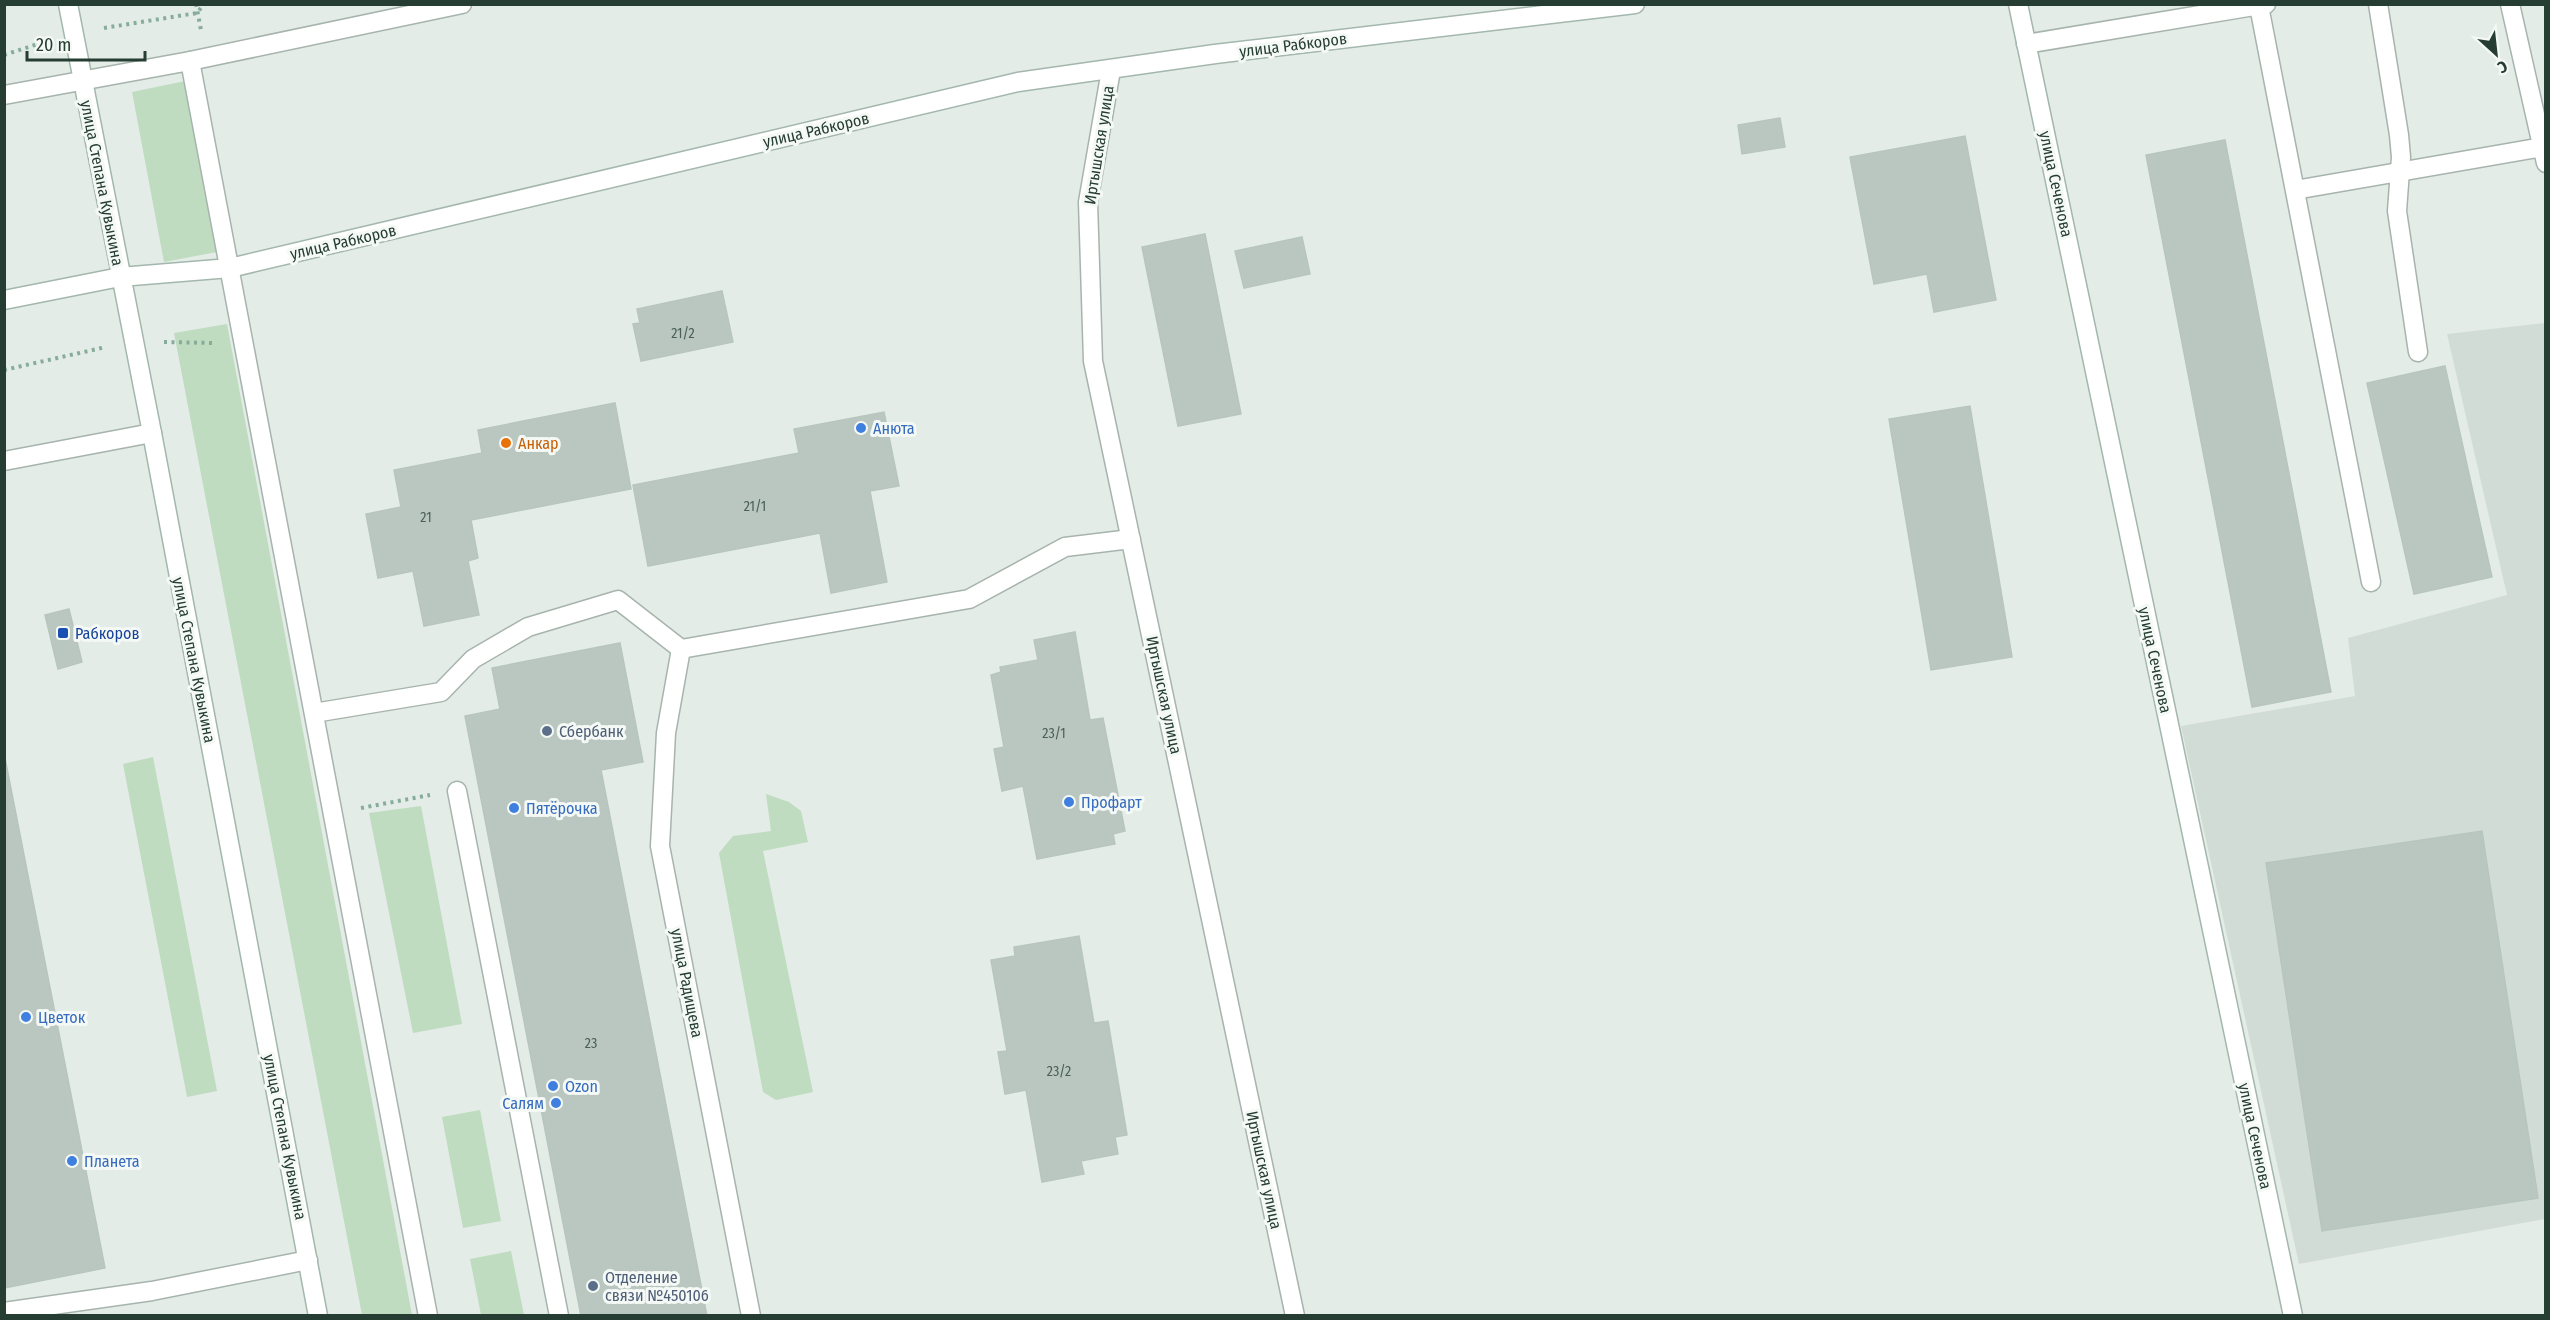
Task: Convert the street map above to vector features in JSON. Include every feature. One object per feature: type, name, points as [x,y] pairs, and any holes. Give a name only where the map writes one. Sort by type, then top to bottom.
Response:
[{"type":"street","name":"улица Степана Кувыкина","points":[[68,4],[152,433],[318,1316]]},
{"type":"street","points":[[4,95],[190,60],[462,4]]},
{"type":"street","name":"улица Рабкоров","points":[[4,300],[120,277],[230,268],[1018,82],[1227,53],[1635,4]]},
{"type":"street","name":"улица Сеченова","points":[[2018,4],[2293,1316]]},
{"type":"street","points":[[2378,4],[2399,135],[2400,172],[2397,211],[2418,352]]},
{"type":"street","points":[[2295,190],[2400,172],[2544,155],[2510,4]]},
{"type":"street","points":[[2026,44],[2263,5],[2295,190],[2371,582]]},
{"type":"street","points":[[190,60],[428,1316]]},
{"type":"street","name":"Иртышская улица","points":[[1111,70],[1088,202],[1093,362],[1295,1316]]},
{"type":"street","points":[[4,461],[152,433]]},
{"type":"street","points":[[314,713],[441,692],[472,659],[528,627],[618,600],[681,649],[969,599],[1065,547],[1131,539]]},
{"type":"street","name":"улица Радищева","points":[[681,649],[666,733],[660,846],[751,1316]]},
{"type":"street","points":[[457,791],[559,1316]]},
{"type":"street","points":[[4,1312],[152,1291],[308,1260]]},
{"type":"path","points":[[197,12],[204,4]]},
{"type":"path","points":[[333,813],[457,791]]},
{"type":"shaded area","points":[[2545,323],[2545,1219],[2299,1264],[2181,726],[2355,696],[2348,638],[2507,595],[2447,334]]},
{"type":"green space","points":[[185,81],[217,252],[164,262],[132,92]]},
{"type":"green space","points":[[227,324],[412,1315],[362,1315],[174,333]]},
{"type":"green space","points":[[153,757],[217,1091],[187,1097],[123,764]]},
{"type":"green space","points":[[766,794],[789,802],[801,811],[808,842],[763,851],[813,1092],[776,1100],[763,1092],[719,853],[733,836],[771,831]]},
{"type":"green space","points":[[421,806],[462,1024],[413,1033],[369,813]]},
{"type":"green space","points":[[480,1110],[501,1221],[463,1228],[442,1117]]},
{"type":"green space","points":[[511,1251],[524,1315],[481,1315],[470,1259]]},
{"type":"building","points":[[1780,118],[1785,147],[1742,154],[1738,125]]},
{"type":"building","points":[[1965,136],[1996,300],[1934,312],[1927,274],[1874,284],[1850,157]]},
{"type":"building","points":[[2225,140],[2331,692],[2252,707],[2146,155]]},
{"type":"building","points":[[1205,234],[1241,414],[1178,426],[1142,247]]},
{"type":"building","points":[[1302,237],[1310,274],[1244,288],[1235,251]]},
{"type":"building","points":[[722,291],[733,342],[641,361],[633,324],[640,323],[637,309]]},
{"type":"building","points":[[2445,366],[2492,577],[2414,594],[2367,383]]},
{"type":"building","points":[[615,403],[631,489],[471,520],[478,558],[468,561],[479,615],[424,626],[413,571],[378,578],[366,514],[401,507],[394,470],[482,453],[478,430]]},
{"type":"building","points":[[1970,406],[2012,657],[1931,670],[1889,419]]},
{"type":"building","points":[[884,412],[899,486],[870,491],[887,582],[831,593],[820,533],[648,566],[633,485],[799,453],[794,429]]},
{"type":"building","points":[[69,609],[82,662],[58,669],[45,615]]},
{"type":"building","points":[[1075,632],[1090,720],[1103,718],[1125,831],[1113,834],[1115,844],[1037,859],[1023,786],[1002,791],[994,749],[1004,747],[991,675],[1001,672],[1000,667],[1038,660],[1034,640]]},
{"type":"building","points":[[620,643],[643,762],[601,770],[707,1316],[581,1316],[465,716],[500,709],[492,668]]},
{"type":"building","points":[[4,753],[105,1268],[4,1288]]},
{"type":"building","points":[[2482,831],[2538,1198],[2322,1231],[2266,863]]},
{"type":"building","points":[[1079,936],[1094,1023],[1108,1021],[1127,1135],[1115,1137],[1118,1154],[1081,1161],[1084,1174],[1042,1182],[1026,1090],[1005,1094],[998,1052],[1007,1051],[991,960],[1015,956],[1014,947]]},
{"type":"place","name":"Анюта","points":[[861,428]]},
{"type":"place","name":"Анкар","points":[[506,443]]},
{"type":"place","name":"Рабкоров","points":[[63,633]]},
{"type":"place","name":"Сбербанк","points":[[547,731]]},
{"type":"place","name":"Профарт","points":[[1069,802]]},
{"type":"place","name":"Пятёрочка","points":[[514,808]]},
{"type":"place","name":"Цветок","points":[[26,1017]]},
{"type":"place","name":"Ozon","points":[[553,1086]]},
{"type":"place","name":"Салям","points":[[556,1103]]},
{"type":"place","name":"Планета","points":[[72,1161]]},
{"type":"place","name":"Отделение связи №450106","points":[[593,1286]]}]
